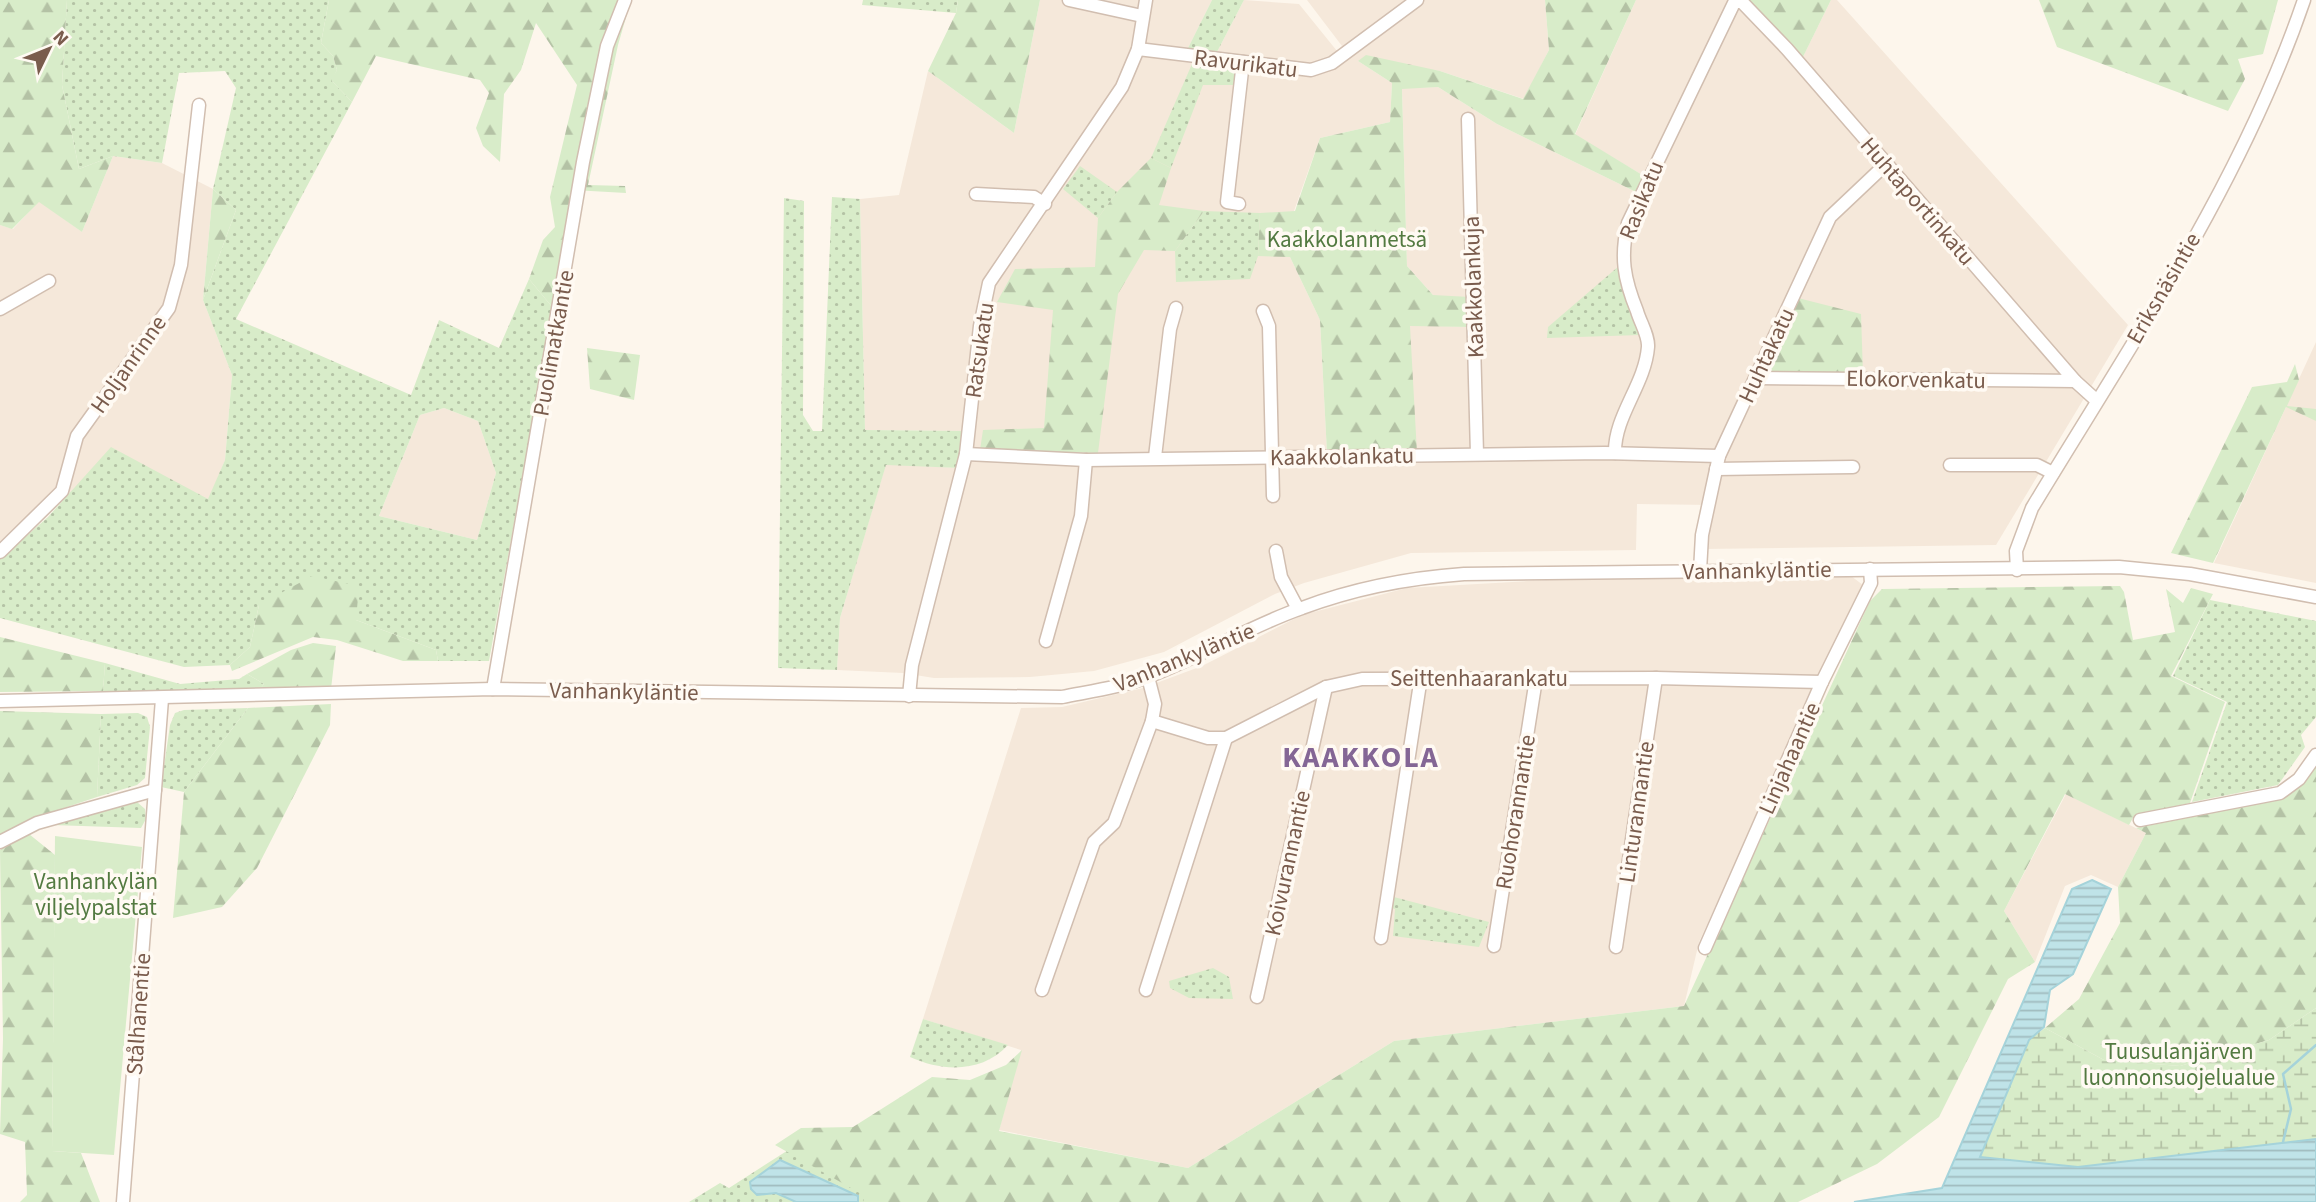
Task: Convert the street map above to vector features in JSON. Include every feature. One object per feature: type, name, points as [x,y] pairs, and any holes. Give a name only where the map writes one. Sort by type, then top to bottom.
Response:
[{"type":"street","name":"Puolimatkantie","points":[[493,689],[583,162],[607,46],[625,0]]},
{"type":"street","points":[[1069,0],[1142,16]]},
{"type":"street","name":"Ratsukatu","points":[[909,696],[912,665],[966,454],[980,326],[989,283],[1116,97],[1138,49],[1146,0]]},
{"type":"street","name":"Ravurikatu","points":[[1138,49],[1299,71],[1321,68],[1417,0]]},
{"type":"street","name":"Eriksnäsintie","points":[[2017,570],[2016,551],[2032,508],[2256,123],[2304,0]]},
{"type":"street","name":"Huhtaportinkatu","points":[[1741,1],[1787,49],[2075,381],[2096,400]]},
{"type":"street","name":"Rasikatu","points":[[1615,453],[1614,438],[1644,372],[1648,343],[1634,304],[1621,252],[1628,223],[1704,60],[1734,3],[1741,1]]},
{"type":"street","points":[[1239,204],[1227,202],[1242,62]]},
{"type":"street","name":"Holjanrinne","points":[[0,552],[62,491],[77,436],[169,308],[181,265],[199,105]]},
{"type":"street","name":"Kaakkolankuja","points":[[1468,119],[1477,454]]},
{"type":"street","name":"Huhtakatu","points":[[1700,571],[1702,535],[1717,463],[1830,217],[1885,165]]},
{"type":"street","points":[[976,194],[1034,197],[1045,204]]},
{"type":"street","points":[[0,309],[49,281]]},
{"type":"street","points":[[1155,457],[1170,328],[1176,308]]},
{"type":"street","points":[[1263,311],[1269,326],[1273,496]]},
{"type":"street","name":"Elokorvenkatu","points":[[1756,378],[2075,381]]},
{"type":"street","name":"Kaakkolankatu","points":[[966,454],[1086,460],[1615,453],[1717,463],[1853,467]]},
{"type":"street","points":[[1046,641],[1081,516],[1086,460]]},
{"type":"street","points":[[1950,466],[2037,465],[2053,473]]},
{"type":"street","points":[[1276,551],[1281,577],[1298,609]]},
{"type":"street","name":"Vanhankyläntie","points":[[0,701],[493,689],[1062,696],[1115,688],[1148,677],[1298,609],[1394,581],[1432,577],[1870,569],[2157,569],[2316,597]]},
{"type":"street","name":"Linjahaantie","points":[[1705,948],[1822,682],[1871,583],[1870,569]]},
{"type":"street","points":[[1042,990],[1094,842],[1114,823],[1152,721],[1155,704],[1148,677]]},
{"type":"street","points":[[1381,938],[1421,677]]},
{"type":"street","name":"Seittenhaarankatu","points":[[1226,738],[1326,687],[1362,679],[1656,678],[1822,682]]},
{"type":"street","name":"Linturannantie","points":[[1616,947],[1656,678]]},
{"type":"street","name":"Ruohorannantie","points":[[1494,946],[1536,679]]},
{"type":"street","name":"Koivurannantie","points":[[1257,997],[1326,687]]},
{"type":"street","name":"Stålhanentie","points":[[123,1202],[162,699]]},
{"type":"street","points":[[1146,990],[1226,738],[1208,738],[1152,721]]},
{"type":"street","points":[[2140,820],[2280,793],[2298,779],[2316,755]]},
{"type":"street","points":[[0,842],[37,823],[155,790]]},
{"type":"shaded area","points":[[1040,0],[1212,0],[1188,48],[1217,52],[1244,0],[1299,4],[1337,51],[1342,46],[1307,0],[1545,0],[1549,50],[1524,99],[1440,71],[1358,61],[1392,83],[1390,122],[1320,138],[1294,211],[1290,257],[1320,320],[1327,453],[1410,325],[1470,327],[1433,295],[1407,266],[1402,88],[1438,87],[1497,124],[1636,192],[1644,176],[1575,135],[1636,0],[1747,0],[1801,61],[1831,0],[1837,0],[2128,325],[1996,545],[1704,549],[1711,505],[1637,504],[1636,550],[1411,553],[1304,583],[1275,594],[1164,652],[1094,671],[1030,677],[934,678],[903,673],[837,670],[840,618],[886,464],[960,468],[966,431],[865,430],[860,199],[899,195],[928,71],[1014,133]]},
{"type":"shaded area","points":[[113,156],[162,163],[213,189],[203,300],[232,375],[225,460],[209,499],[67,497],[0,559],[0,225],[13,229],[39,201],[82,232]]},
{"type":"shaded area","points":[[2316,342],[2316,583],[2214,563]]},
{"type":"shaded area","points":[[444,408],[478,421],[496,473],[477,540],[379,516],[420,415]]},
{"type":"shaded area","points":[[1851,576],[1863,585],[1699,942],[1684,1006],[1394,1041],[1188,1168],[999,1130],[1021,1050],[923,1019],[1021,708],[1062,707],[1143,688],[1202,666],[1302,615],[1407,588],[1546,580]]},
{"type":"shaded area","points":[[2066,794],[2146,833],[2118,887],[2091,875],[2065,886],[2035,962],[2004,911]]},
{"type":"green space","points":[[0,0],[67,0],[62,85],[79,169],[113,156],[82,232],[39,202],[12,229],[0,225]]},
{"type":"green space","points":[[67,0],[329,0],[321,43],[333,56],[337,70],[332,81],[352,102],[236,319],[411,395],[439,320],[499,348],[529,279],[553,308],[489,661],[438,661],[436,650],[356,620],[259,605],[250,647],[230,665],[184,667],[0,618],[0,559],[48,517],[111,447],[208,499],[225,460],[232,375],[203,300],[236,210],[213,189],[236,88],[225,71],[179,73],[162,163],[113,156],[79,169],[62,85]],"holes":[[[444,408],[478,421],[496,473],[477,540],[379,516],[420,415]]]},
{"type":"green space","points":[[329,0],[631,0],[618,45],[588,185],[625,186],[626,193],[573,190],[553,308],[529,279],[543,240],[555,227],[550,197],[577,85],[536,23],[521,70],[504,94],[500,162],[483,146],[476,128],[489,93],[480,80],[376,56],[352,102],[331,80],[337,70],[333,56],[321,43]]},
{"type":"green space","points":[[863,0],[958,0],[956,13],[862,5]]},
{"type":"green space","points":[[958,0],[1040,0],[1014,133],[928,71],[956,13]]},
{"type":"green space","points":[[1212,0],[1244,0],[1217,52],[1188,48]]},
{"type":"green space","name":"Kaakkolanmetsä","points":[[1545,0],[1636,0],[1575,134],[1644,176],[1636,192],[1497,124],[1438,87],[1402,89],[1407,266],[1433,295],[1470,297],[1470,327],[1410,326],[1417,453],[1327,453],[1320,320],[1290,257],[1258,256],[1260,213],[1295,211],[1320,138],[1390,122],[1392,83],[1358,61],[1366,55],[1440,71],[1523,99],[1549,50]]},
{"type":"green space","points":[[1747,0],[1831,0],[1801,61]]},
{"type":"green space","points":[[2039,0],[2278,0],[2263,54],[2238,59],[2245,79],[2228,111],[2057,47]]},
{"type":"green space","points":[[1192,64],[1236,71],[1235,85],[1203,85],[1171,168],[1151,158]]},
{"type":"green space","points":[[1151,158],[1171,168],[1159,205],[1204,211],[1175,251],[1144,250],[1118,294],[1098,453],[980,450],[983,430],[1044,428],[1053,310],[997,302],[1015,269],[1095,267],[1098,218],[1117,192]]},
{"type":"green space","points":[[1080,166],[1117,192],[1098,218],[1063,189]]},
{"type":"green space","points":[[213,189],[236,210],[203,300]]},
{"type":"green space","points":[[832,197],[860,199],[865,430],[967,431],[960,468],[886,465],[840,618],[837,670],[778,668],[784,198],[804,201],[803,415],[813,431],[822,431]]},
{"type":"green space","points":[[1204,211],[1260,213],[1258,256],[1250,279],[1176,282],[1175,251]]},
{"type":"green space","points":[[1619,266],[1640,335],[1547,338],[1548,327]]},
{"type":"green space","points":[[1798,298],[1861,314],[1863,374],[1765,372]]},
{"type":"green space","points":[[587,348],[640,355],[634,400],[590,389]]},
{"type":"green space","points":[[2295,364],[2299,380],[2287,406],[2316,409],[2316,421],[2286,407],[2213,563],[2171,553],[2252,387],[2287,382]]},
{"type":"green space","points":[[312,576],[359,586],[356,620],[436,650],[438,661],[403,661],[337,640],[313,637],[232,671],[230,665],[250,647],[259,605]]},
{"type":"green space","points":[[2120,586],[2124,592],[2133,640],[2175,632],[2166,589],[2183,603],[2191,588],[2213,594],[2171,676],[2225,702],[2190,803],[2134,816],[2129,825],[2065,794],[2004,911],[2035,962],[2008,979],[1939,1117],[1877,1164],[1798,1202],[863,1202],[865,1196],[775,1145],[801,1128],[853,1127],[932,1077],[970,1080],[1006,1065],[1022,1050],[999,1131],[1188,1168],[1394,1041],[1684,1006],[1870,601],[1882,589]]},
{"type":"green space","points":[[2210,600],[2316,621],[2316,717],[2301,735],[2305,747],[2278,785],[2192,802],[2227,702],[2173,676]]},
{"type":"green space","points":[[0,637],[105,663],[103,691],[0,692]]},
{"type":"green space","points":[[313,643],[336,646],[331,689],[257,693],[264,684],[247,674],[291,650]]},
{"type":"green space","points":[[105,663],[180,684],[239,679],[247,674],[264,684],[257,693],[103,691]]},
{"type":"green space","points":[[331,704],[330,725],[257,868],[222,907],[173,918],[184,792],[248,708]]},
{"type":"green space","points":[[248,708],[184,792],[161,787],[170,725],[175,713],[184,710]]},
{"type":"green space","points":[[0,711],[101,714],[97,797],[34,818],[0,837]]},
{"type":"green space","points":[[138,713],[147,717],[150,727],[145,778],[137,785],[97,797],[101,714]]},
{"type":"green space","name":"Tuusulanjärven luonnonsuojelualue","points":[[2316,763],[2316,1008],[2269,1040],[2180,1066],[2104,1060],[2045,1028],[2079,999],[2120,923],[2118,887],[2146,833],[2136,828],[2282,799],[2305,780]]},
{"type":"green space","points":[[137,802],[145,809],[146,819],[141,828],[52,825]]},
{"type":"green space","points":[[29,834],[55,855],[52,1151],[81,1153],[100,1202],[20,1202],[27,1195],[25,1142],[0,1134],[3,1039],[0,850]]},
{"type":"green space","name":"Vanhankylän viljelypalstat","points":[[55,836],[142,847],[114,1155],[52,1151]]},
{"type":"green space","points":[[1390,896],[1489,922],[1479,947],[1393,936],[1395,909],[1389,907]]},
{"type":"green space","points":[[1213,968],[1229,977],[1233,999],[1189,998],[1170,988],[1169,981]]},
{"type":"green space","points":[[2316,1008],[2316,1139],[2078,1167],[1980,1158],[2029,1040],[2045,1028],[2104,1060],[2180,1066],[2269,1040]]},
{"type":"green space","points":[[923,1019],[1008,1045],[998,1054],[974,1065],[949,1067],[923,1062],[910,1057]]},
{"type":"green space","points":[[793,1147],[875,1183],[870,1202],[689,1202],[720,1183],[729,1188]]},
{"type":"water","points":[[2092,880],[2111,889],[2073,974],[2050,990],[2044,1027],[2029,1040],[1980,1157],[2078,1167],[2316,1139],[2316,1202],[1854,1202],[1942,1188],[2072,889]]},
{"type":"water","points":[[780,1160],[858,1196],[858,1202],[796,1202],[776,1193],[757,1195],[751,1189],[750,1182]]},
{"type":"waterway","points":[[2283,1142],[2291,1109],[2283,1074],[2316,1045]]},
{"type":"district","name":"KAAKKOLA","points":[[1361,757]]}]
